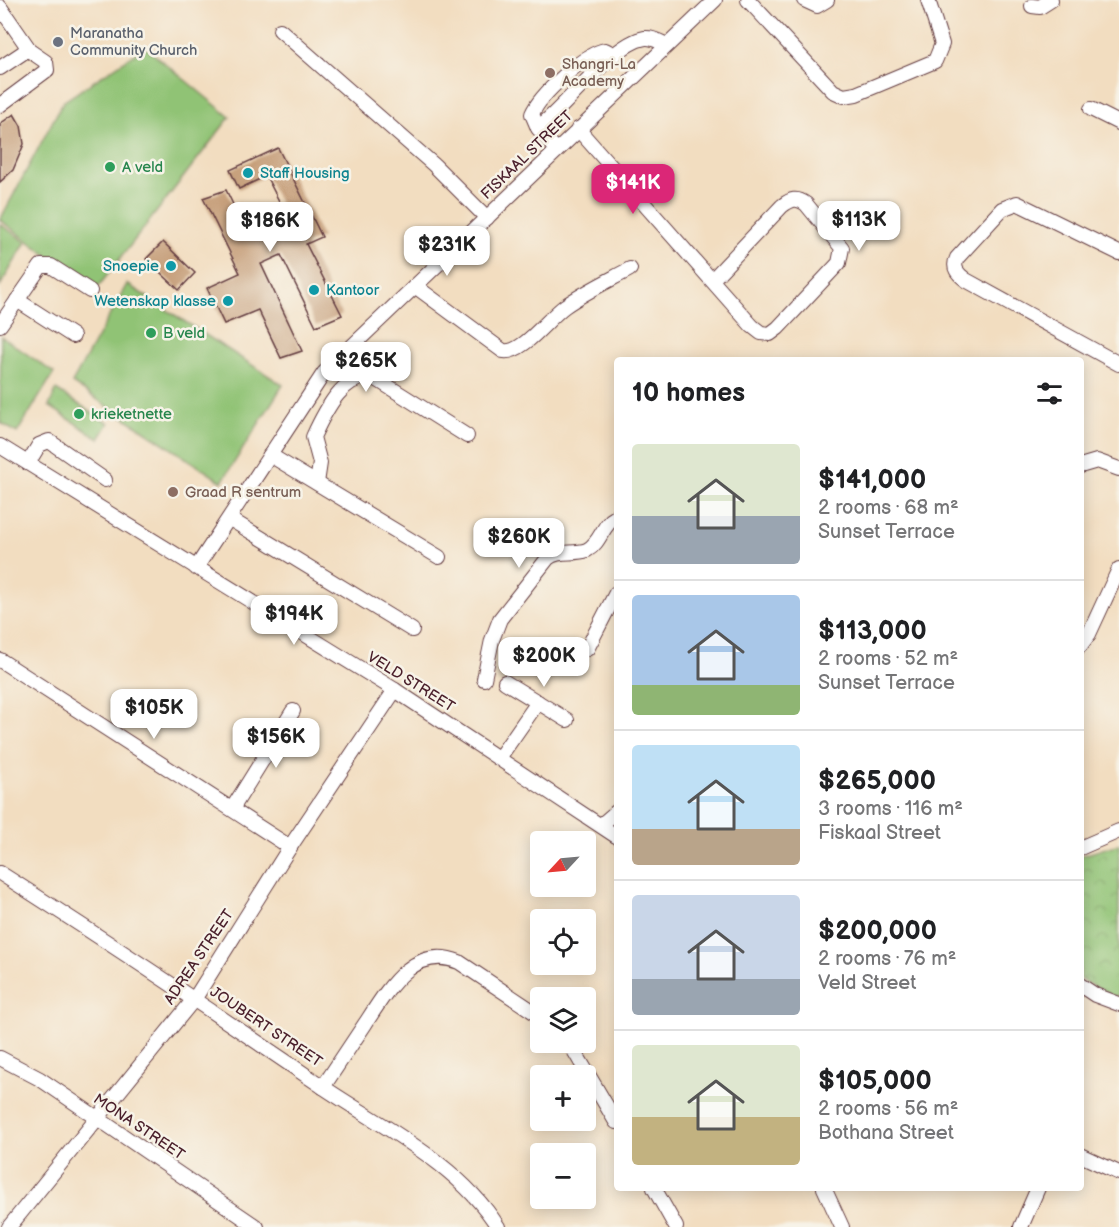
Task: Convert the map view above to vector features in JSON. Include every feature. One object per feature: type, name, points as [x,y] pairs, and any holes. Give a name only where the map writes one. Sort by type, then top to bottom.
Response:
[{"type":"street","name":"FISKAAL STREET","points":[[196,568],[231,519],[318,380],[715,0]]},
{"type":"street","points":[[804,0],[817,6],[827,0]]},
{"type":"street","points":[[751,1],[833,91],[844,96],[856,94],[934,61],[942,44],[928,0]]},
{"type":"street","points":[[1032,6],[1040,7],[1051,0]]},
{"type":"street","points":[[0,8],[27,49],[46,62],[47,70],[0,105]]},
{"type":"street","points":[[280,30],[434,165],[487,218]]},
{"type":"street","points":[[556,150],[538,128],[532,114],[542,99],[587,57],[605,50],[615,55],[633,41],[647,38],[667,45]]},
{"type":"street","points":[[0,68],[27,49]]},
{"type":"street","points":[[1090,109],[1119,123]]},
{"type":"street","points":[[578,129],[752,326],[761,333],[770,334],[778,328],[834,269],[842,258],[843,248],[806,204],[801,200],[792,199],[782,206],[712,280]]},
{"type":"street","points":[[1119,253],[1017,203],[1002,209],[957,258],[955,264],[958,273],[966,280],[1119,364]]},
{"type":"street","points":[[0,326],[41,266],[46,265],[90,291]]},
{"type":"street","points":[[415,286],[502,351],[508,352],[520,347],[565,306],[630,269]]},
{"type":"street","points":[[17,300],[73,336]]},
{"type":"street","points":[[317,483],[320,463],[313,437],[344,388],[358,378],[368,377],[378,381],[467,436]]},
{"type":"street","points":[[28,463],[42,443],[49,441],[105,480]]},
{"type":"street","name":"VELD STREET","points":[[0,446],[395,690],[614,835]]},
{"type":"street","points":[[270,455],[439,557]]},
{"type":"street","points":[[1084,465],[1097,461],[1119,469]]},
{"type":"street","points":[[484,679],[492,639],[507,608],[548,558],[558,553],[586,550],[594,544],[614,518]]},
{"type":"street","points":[[231,519],[412,630]]},
{"type":"street","points":[[1084,641],[1119,569]]},
{"type":"street","points":[[587,649],[614,597]]},
{"type":"street","points":[[0,660],[290,847]]},
{"type":"street","points":[[505,682],[567,720]]},
{"type":"street","name":"ADREA STREET","points":[[9,1227],[195,998],[290,847],[395,690]]},
{"type":"street","points":[[500,758],[538,702]]},
{"type":"street","points":[[232,809],[293,711]]},
{"type":"street","points":[[601,825],[614,814]]},
{"type":"street","points":[[1084,846],[1119,831]]},
{"type":"street","name":"JOUBERT STREET","points":[[0,873],[195,998],[460,1179],[479,1198],[498,1227]]},
{"type":"street","points":[[324,1087],[396,978],[414,964],[432,958],[446,957],[459,962],[530,1009]]},
{"type":"street","points":[[1084,988],[1095,995],[1119,1004]]},
{"type":"street","points":[[575,1053],[614,1119]]},
{"type":"street","name":"MONA STREET","points":[[0,1058],[40,1079],[257,1227]]},
{"type":"street","points":[[1084,1157],[1119,1173]]},
{"type":"street","points":[[656,1191],[676,1227]]},
{"type":"street","points":[[825,1191],[842,1227]]},
{"type":"street","points":[[1021,1227],[1037,1191]]},
{"type":"green space","name":"A veld","points":[[145,47],[230,117],[95,291],[0,220],[63,102]]},
{"type":"green space","points":[[0,224],[26,242],[0,286]]},
{"type":"green space","name":"B veld","points":[[127,284],[283,385],[222,482],[72,383]]},
{"type":"green space","points":[[1,336],[54,373],[17,433],[0,422]]},
{"type":"green space","name":"krieketnette","points":[[56,390],[109,423],[99,439],[49,406]]},
{"type":"green space","points":[[1119,844],[1119,997],[1112,996],[1084,981],[1084,855]]},
{"type":"building","points":[[14,114],[21,126],[24,144],[13,170],[0,182],[0,124]]},
{"type":"building","points":[[278,148],[322,237],[306,244],[342,315],[316,326],[281,255],[261,264],[302,351],[281,358],[258,310],[224,324],[207,288],[240,273],[203,198],[226,190],[241,221],[280,203],[266,176],[239,189],[230,170]]},
{"type":"building","name":"Snoepie","points":[[163,242],[195,273],[179,290],[146,259]]},
{"type":"place","name":"Maranatha Community Church","points":[[58,42]]},
{"type":"place","name":"Shangri-La Academy","points":[[550,73]]},
{"type":"place","name":"A veld","points":[[110,167]]},
{"type":"place","name":"Staff Housing","points":[[248,173]]},
{"type":"place","name":"Snoepie","points":[[171,266]]},
{"type":"place","name":"Kantoor","points":[[314,290]]},
{"type":"place","name":"Wetenskap klasse","points":[[228,301]]},
{"type":"place","name":"B veld","points":[[151,333]]},
{"type":"place","name":"krieketnette","points":[[79,414]]},
{"type":"place","name":"Graad R sentrum","points":[[173,492]]}]
